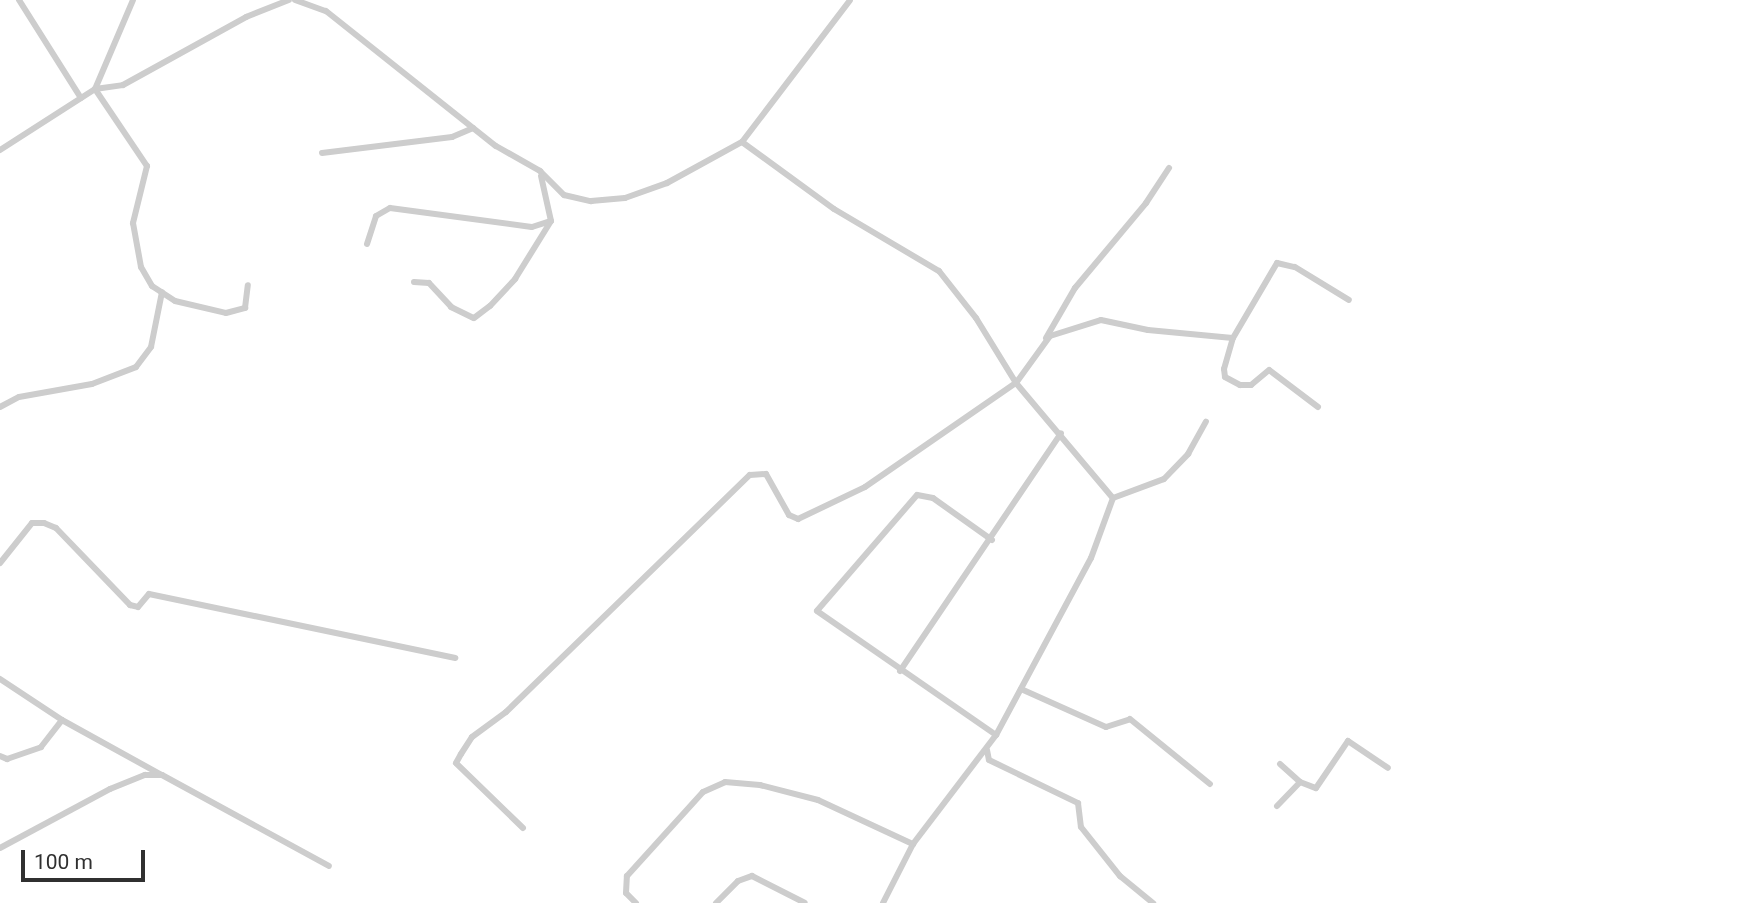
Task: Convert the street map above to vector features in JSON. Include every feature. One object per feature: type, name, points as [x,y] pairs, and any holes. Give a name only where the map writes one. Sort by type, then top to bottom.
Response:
[{"type":"street","points":[[19,0],[81,98]]},
{"type":"street","points":[[95,89],[133,0]]},
{"type":"street","points":[[258,0],[261,10]]},
{"type":"street","points":[[0,150],[95,89],[123,85],[261,10],[289,0]]},
{"type":"street","points":[[295,0],[326,12],[473,128],[540,171],[548,184],[573,199],[615,200],[667,183],[742,142],[850,0]]},
{"type":"street","points":[[95,89],[147,166],[135,208],[134,245],[152,286],[175,301],[234,313],[245,308],[247,285]]},
{"type":"street","points":[[322,153],[452,136],[473,128]]},
{"type":"street","points":[[742,142],[834,209],[939,271],[976,318],[1016,383],[1061,433],[1113,498]]},
{"type":"street","points":[[523,828],[456,763],[472,737],[506,712],[750,475],[766,474],[789,515],[798,519],[864,487],[1016,383],[1075,288],[1146,203],[1169,168]]},
{"type":"street","points":[[414,282],[429,283],[451,307],[474,318],[515,279],[551,221],[540,171]]},
{"type":"street","points":[[367,244],[376,216],[390,208],[532,226],[551,221]]},
{"type":"street","points":[[1318,407],[1269,370],[1251,385],[1226,377],[1233,338],[1277,263],[1295,267],[1349,300]]},
{"type":"street","points":[[0,407],[19,397],[92,384],[136,367],[151,347],[162,292]]},
{"type":"street","points":[[1046,338],[1101,320],[1148,330],[1233,338]]},
{"type":"street","points":[[883,903],[913,844],[996,735],[1091,558],[1113,498],[1164,479],[1188,454],[1206,422]]},
{"type":"street","points":[[900,671],[992,540],[1061,433]]},
{"type":"street","points":[[992,540],[933,498],[917,495],[819,606],[820,618],[996,735]]},
{"type":"street","points":[[0,563],[33,523],[44,523],[56,528],[130,605],[138,607],[149,594],[456,658]]},
{"type":"street","points":[[0,679],[62,720],[328,866]]},
{"type":"street","points":[[1021,689],[1106,727],[1130,719],[1210,784]]},
{"type":"street","points":[[0,756],[7,759],[41,747],[62,720]]},
{"type":"street","points":[[1280,764],[1300,782],[1316,788],[1348,741],[1388,768]]},
{"type":"street","points":[[987,750],[989,760],[1078,803],[1081,827],[1120,876],[1153,903]]},
{"type":"street","points":[[0,848],[110,789],[145,775],[162,775]]},
{"type":"street","points":[[636,903],[626,893],[627,876],[703,792],[725,782],[760,785],[818,800],[913,844]]},
{"type":"street","points":[[1277,806],[1300,782]]},
{"type":"street","points":[[716,903],[738,881],[752,876],[805,903]]}]
